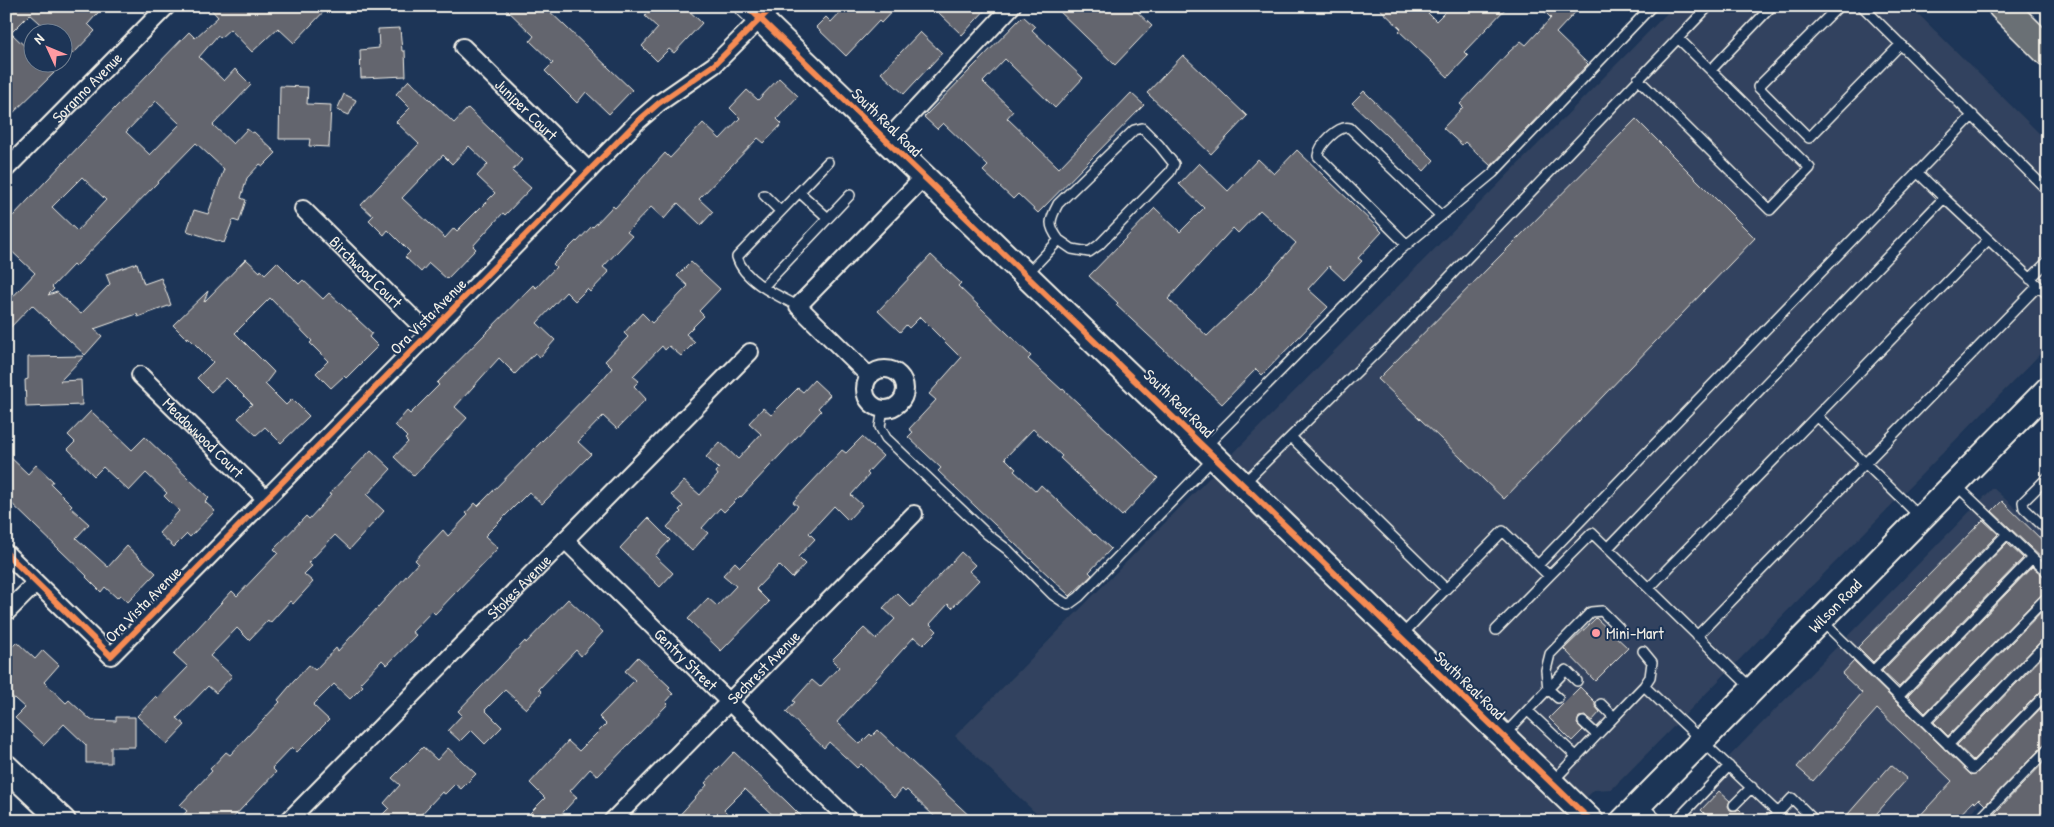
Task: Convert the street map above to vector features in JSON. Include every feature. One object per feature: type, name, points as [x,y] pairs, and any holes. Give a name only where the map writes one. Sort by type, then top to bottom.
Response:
[{"type":"highway","points":[[2002,6],[2048,52]]},
{"type":"street","name":"Soranno Avenue","points":[[6,169],[167,6]]},
{"type":"street","points":[[886,141],[1012,6]]},
{"type":"street","name":"South Real Road","points":[[760,11],[886,141],[1591,821]]},
{"type":"street","name":"Ora Vista Avenue","points":[[36,583],[112,656],[637,122],[714,65],[760,11]]},
{"type":"street","name":"Juniper Court","points":[[463,47],[589,171]]},
{"type":"street","points":[[869,376],[798,306],[924,177]]},
{"type":"street","name":"Birchwood Court","points":[[303,209],[429,334]]},
{"type":"street","name":"Stokes Avenue","points":[[288,821],[750,352]]},
{"type":"street","points":[[891,369],[903,379],[904,395],[894,407],[883,408],[872,404],[867,398],[864,390],[865,382],[876,370],[891,369]]},
{"type":"street","name":"Meadowwood Court","points":[[140,375],[266,499]]},
{"type":"street","name":"Wilson Road","points":[[1623,821],[2048,389]]},
{"type":"street","name":"Sechrest Avenue","points":[[612,821],[914,514]]},
{"type":"street","name":"Gentry Street","points":[[565,540],[850,821]]},
{"type":"street","points":[[6,553],[36,583],[6,613]]},
{"type":"street","points":[[6,767],[63,821]]},
{"type":"lane","points":[[883,408],[880,427],[886,438],[987,534],[1008,550],[1053,596],[1068,605],[1079,597],[1210,452],[1407,245],[1493,173],[1652,6]]},
{"type":"lane","points":[[1243,484],[1387,342],[1709,6]]},
{"type":"lane","points":[[1711,70],[1772,6]]},
{"type":"lane","points":[[1839,6],[1758,87],[1810,138],[1901,44]]},
{"type":"lane","points":[[1862,6],[2048,191]]},
{"type":"lane","points":[[1638,79],[1770,210],[1810,168],[1678,38]]},
{"type":"lane","points":[[1538,565],[1972,115]]},
{"type":"lane","points":[[1407,245],[1318,156],[1318,150],[1340,128],[1345,126],[1350,128],[1440,216]]},
{"type":"lane","points":[[1142,128],[1174,164],[1170,172],[1100,245],[1089,252],[1072,249],[1059,240],[1051,229],[1051,217],[1058,204],[1134,130],[1142,128]]},
{"type":"lane","points":[[798,306],[763,287],[740,266],[736,257],[828,162]]},
{"type":"lane","points":[[1917,172],[2048,295]]},
{"type":"lane","points":[[799,192],[828,218]]},
{"type":"lane","points":[[763,287],[850,195]]},
{"type":"lane","points":[[764,196],[780,211]]},
{"type":"lane","points":[[1608,548],[1944,198]]},
{"type":"lane","points":[[1026,274],[1059,240]]},
{"type":"lane","points":[[1649,588],[1988,240]]},
{"type":"lane","points":[[2030,279],[2048,260]]},
{"type":"lane","points":[[1697,636],[2038,286]]},
{"type":"lane","points":[[1817,416],[1921,518]]},
{"type":"lane","points":[[1292,437],[1446,589]]},
{"type":"lane","points":[[2048,477],[2023,502],[2024,508],[2048,531]]},
{"type":"lane","points":[[1955,483],[2048,573]]},
{"type":"lane","points":[[1400,637],[1503,531],[1549,576]]},
{"type":"lane","points":[[1496,630],[1592,533],[1752,690]]},
{"type":"lane","points":[[1873,670],[2007,534]]},
{"type":"lane","points":[[1899,696],[2032,558]]},
{"type":"lane","points":[[1926,722],[2048,596]]},
{"type":"lane","points":[[1558,698],[1548,689],[1546,670],[1550,654],[1592,612],[1602,612],[1619,628]]},
{"type":"lane","points":[[1821,619],[1972,769],[2048,692]]},
{"type":"lane","points":[[1948,744],[2048,642]]},
{"type":"lane","points":[[1552,782],[1644,686],[1650,677],[1652,662],[1643,651]]},
{"type":"lane","points":[[1503,736],[1566,670],[1577,681]]},
{"type":"lane","points":[[1644,686],[1778,813]]},
{"type":"lane","points":[[1601,704],[1614,718]]},
{"type":"lane","points":[[1528,711],[1577,756]]},
{"type":"lane","points":[[1583,722],[1597,735]]},
{"type":"lane","points":[[1978,821],[2048,749]]},
{"type":"lane","points":[[1676,821],[1730,766]]},
{"type":"lane","points":[[1734,805],[1752,787]]},
{"type":"lane","points":[[1770,821],[1792,798],[1815,821]]},
{"type":"lane","points":[[1640,803],[1659,821]]},
{"type":"shaded area","points":[[1674,6],[1910,6],[2048,142],[2048,346],[1612,789],[1594,790],[1563,821],[1044,821],[955,736]]},
{"type":"shaded area","points":[[1993,488],[2048,538],[2048,734],[1962,821],[1666,821]]},
{"type":"building","points":[[6,6],[104,6],[88,24],[95,31],[73,54],[72,22],[39,22],[30,14],[11,33],[22,43],[22,72],[54,73],[6,120]]},
{"type":"building","points":[[208,6],[329,6],[294,43],[278,28],[252,52],[230,29],[220,38],[218,35],[199,57],[224,81],[235,69],[251,85],[213,125],[233,144],[247,129],[252,133],[254,132],[276,153],[263,166],[260,164],[247,178],[241,198],[246,200],[239,222],[233,220],[224,243],[187,231],[194,210],[208,214],[224,169],[196,143],[75,267],[73,265],[52,287],[54,289],[48,295],[57,292],[81,314],[110,284],[106,274],[137,263],[144,284],[161,278],[171,305],[138,317],[137,314],[94,329],[102,336],[85,355],[32,305],[6,332],[6,304],[35,273],[6,246],[6,210],[13,216],[189,32],[195,38],[218,17]],"holes":[[[156,101],[180,124],[150,155],[126,132]],[[82,177],[106,200],[77,231],[52,207]]]},
{"type":"building","points":[[503,6],[544,6],[632,90],[609,114],[586,92],[577,103],[545,71],[553,63],[530,41],[534,36]]},
{"type":"building","points":[[654,6],[684,6],[702,23],[674,53],[669,49],[657,61],[642,46],[658,28],[645,16]]},
{"type":"building","points":[[846,6],[897,6],[881,23],[879,21],[846,56],[816,27],[826,17],[831,22]]},
{"type":"building","points":[[945,6],[989,6],[962,35],[939,13]]},
{"type":"building","points":[[1054,6],[1131,6],[1152,26],[1115,65]]},
{"type":"building","points":[[1377,6],[1421,6],[1436,21],[1451,6],[1508,6],[1464,52],[1468,56],[1448,77],[1399,31],[1401,29]]},
{"type":"building","points":[[1539,6],[1581,6],[1556,33],[1588,64],[1491,166],[1465,142],[1462,145],[1443,128],[1463,107],[1460,104],[1509,52],[1521,41],[1526,45],[1551,18]]},
{"type":"building","points":[[1023,16],[1035,27],[1032,30],[1083,78],[1055,108],[1005,59],[983,82],[1013,111],[1007,118],[1059,168],[1131,93],[1144,105],[1038,213],[1018,194],[1013,199],[983,171],[988,166],[943,123],[937,129],[924,117]]},
{"type":"building","points":[[400,28],[402,51],[405,51],[406,76],[361,78],[360,50],[379,48],[378,29]]},
{"type":"building","points":[[920,32],[942,53],[904,94],[881,73]]},
{"type":"building","points":[[1183,55],[1247,116],[1211,154],[1147,93]]},
{"type":"building","points":[[779,78],[798,96],[777,119],[782,124],[764,143],[758,138],[699,199],[713,212],[701,225],[678,203],[664,219],[651,207],[627,232],[632,236],[603,267],[609,272],[590,292],[587,289],[575,301],[566,292],[537,323],[555,340],[540,357],[535,353],[515,374],[499,358],[455,407],[467,418],[414,476],[394,457],[408,442],[405,439],[407,437],[395,425],[407,411],[410,414],[439,385],[437,383],[533,285],[536,288],[556,267],[553,264],[613,206],[615,208],[665,153],[670,158],[703,123],[720,139],[740,118],[730,108],[747,90],[758,100]]},
{"type":"building","points":[[409,80],[454,123],[468,108],[522,160],[512,171],[531,188],[505,215],[503,213],[473,246],[476,249],[447,279],[429,263],[421,272],[405,257],[410,252],[388,230],[384,235],[369,220],[373,216],[361,205],[419,144],[396,122],[410,108],[396,94]],"holes":[[[469,146],[488,164],[477,176],[495,193],[457,231],[454,228],[445,238],[402,198],[443,155],[452,164]]]},
{"type":"building","points":[[280,86],[308,87],[307,104],[331,105],[329,147],[309,146],[310,139],[279,139]]},
{"type":"building","points":[[1364,91],[1434,160],[1424,171],[1352,103]]},
{"type":"building","points":[[344,94],[356,100],[349,115],[337,110]]},
{"type":"building","points":[[1636,119],[1755,238],[1504,499],[1378,379]]},
{"type":"building","points":[[1297,150],[1382,232],[1358,258],[1362,261],[1344,280],[1329,266],[1308,289],[1328,307],[1262,375],[1256,369],[1222,404],[1116,305],[1118,303],[1089,276],[1155,208],[1180,232],[1204,208],[1179,184],[1199,163],[1228,191],[1258,159],[1274,174]],"holes":[[[1260,210],[1296,243],[1253,292],[1207,336],[1168,299],[1233,228],[1238,233]]]},
{"type":"building","points":[[931,255],[961,283],[958,286],[1031,356],[1028,359],[1063,389],[1158,478],[1122,516],[1060,458],[1062,456],[1033,429],[1005,458],[1016,469],[1014,471],[1036,491],[1041,485],[1111,549],[1089,572],[1092,575],[1070,596],[938,471],[941,468],[908,437],[913,432],[909,429],[936,400],[929,394],[961,358],[920,317],[909,328],[906,325],[900,332],[878,311]]},
{"type":"building","points":[[246,259],[260,272],[261,270],[265,274],[277,262],[299,284],[303,280],[323,299],[329,293],[372,333],[369,337],[378,346],[346,378],[344,376],[331,388],[316,373],[328,361],[310,343],[312,341],[270,298],[235,333],[274,372],[265,384],[286,405],[292,399],[309,416],[281,443],[265,427],[256,435],[238,418],[252,404],[226,378],[211,392],[197,378],[213,362],[173,325],[208,291],[204,302]]},
{"type":"building","points":[[691,262],[720,289],[699,311],[704,316],[686,334],[695,342],[681,356],[669,346],[665,350],[662,346],[633,376],[639,381],[634,386],[646,399],[617,429],[603,416],[578,442],[591,454],[542,504],[529,492],[485,536],[498,548],[435,614],[432,611],[412,632],[416,635],[387,665],[382,660],[360,683],[363,686],[350,699],[334,684],[313,705],[329,720],[297,752],[292,747],[272,768],[276,772],[230,821],[178,821],[187,811],[180,805],[212,771],[210,769],[226,752],[230,755],[280,702],[278,700],[309,665],[315,670],[336,648],[338,651],[418,563],[415,560],[443,530],[448,536],[468,515],[466,513],[475,503],[478,506],[602,380],[612,368],[605,361],[628,337],[624,333],[642,313],[652,323],[688,286],[677,276]]},
{"type":"building","points":[[84,356],[60,381],[81,380],[82,405],[26,407],[25,380],[28,379],[28,357]]},
{"type":"building","points":[[814,380],[830,395],[818,408],[821,411],[741,497],[724,512],[720,508],[702,528],[708,533],[692,551],[667,527],[681,512],[679,510],[683,506],[671,495],[684,481],[700,495],[718,475],[716,472],[719,469],[706,457],[720,442],[738,459],[761,434],[749,423],[763,408],[771,415],[798,388],[803,392]]},
{"type":"building","points":[[91,411],[132,450],[145,437],[209,498],[205,502],[215,511],[190,537],[187,534],[174,547],[159,533],[179,511],[164,496],[167,493],[146,473],[129,491],[103,467],[94,476],[68,449],[75,442],[68,435]]},
{"type":"building","points":[[862,437],[883,456],[867,473],[869,475],[851,495],[862,505],[848,520],[834,506],[809,533],[815,539],[798,557],[805,564],[792,578],[779,565],[756,589],[769,602],[721,651],[688,619],[708,598],[717,606],[736,586],[723,575],[735,562],[740,567],[798,506],[793,502],[842,450],[846,453]]},
{"type":"building","points":[[371,450],[391,469],[367,495],[384,511],[350,549],[335,535],[308,563],[312,566],[304,574],[313,582],[293,604],[290,601],[270,623],[268,620],[249,640],[237,628],[210,656],[232,676],[216,693],[208,686],[177,718],[185,725],[167,744],[137,716],[156,696],[158,698],[188,667],[174,654],[232,591],[237,596],[278,553],[274,549],[306,516],[309,519],[331,495],[329,494]]},
{"type":"building","points":[[6,453],[28,474],[36,465],[53,481],[51,484],[72,505],[70,507],[89,524],[76,538],[108,567],[127,546],[156,573],[128,602],[120,595],[117,598],[105,587],[101,592],[87,576],[6,498]]},
{"type":"building","points":[[2002,501],[2048,546],[2048,564],[1992,511]]},
{"type":"building","points":[[648,518],[670,540],[655,556],[673,573],[660,587],[620,548]]},
{"type":"building","points":[[1983,520],[1998,534],[1873,662],[1858,647]]},
{"type":"building","points":[[2007,543],[2023,558],[1899,687],[1882,671]]},
{"type":"building","points":[[961,552],[975,565],[969,571],[979,580],[952,608],[948,604],[930,624],[937,631],[923,645],[914,637],[837,722],[860,744],[870,734],[872,736],[878,730],[975,821],[939,821],[907,790],[905,792],[902,789],[894,798],[861,764],[857,768],[829,742],[824,748],[786,712],[795,702],[793,701],[812,680],[820,687],[839,667],[832,660],[864,628],[876,639],[895,619],[883,608],[897,593],[911,607]]},
{"type":"building","points":[[2032,567],[2048,579],[2048,590],[1925,713],[1908,696]]},
{"type":"building","points":[[568,599],[603,632],[581,656],[576,650],[539,689],[542,692],[526,709],[505,690],[485,710],[502,727],[485,744],[471,730],[460,741],[448,730],[462,715],[458,711]]},
{"type":"building","points":[[2048,605],[2048,636],[1948,736],[1934,722]]},
{"type":"building","name":"Mini-Mart","points":[[1596,618],[1628,648],[1595,681],[1564,649]]},
{"type":"building","points":[[17,642],[35,659],[43,650],[59,665],[44,682],[66,703],[69,700],[91,720],[116,721],[116,717],[135,717],[135,747],[111,747],[111,763],[86,763],[86,745],[64,724],[44,745],[15,718],[25,708],[6,691],[6,653]]},
{"type":"building","points":[[2048,651],[2048,686],[1973,760],[1957,745]]},
{"type":"building","points":[[638,657],[670,687],[668,689],[673,694],[666,702],[668,704],[598,776],[590,769],[570,791],[577,797],[555,821],[522,821],[545,798],[530,783],[568,741],[579,751],[606,724],[599,717],[635,680],[625,671]]},
{"type":"building","points":[[1854,661],[1971,775],[1977,773],[2048,701],[2048,743],[1985,805],[1979,799],[1975,803],[1973,801],[1954,821],[1915,821],[1952,781],[1877,709],[1813,781],[1797,767],[1862,693],[1842,674]]},
{"type":"building","points":[[1580,687],[1595,702],[1595,706],[1600,712],[1592,721],[1585,716],[1579,717],[1577,724],[1583,730],[1572,741],[1549,718]]},
{"type":"building","points":[[423,747],[437,760],[448,748],[476,774],[461,789],[455,784],[445,794],[442,792],[415,821],[376,821],[389,808],[384,803],[400,785],[392,778]]},
{"type":"building","points":[[734,752],[806,821],[779,821],[745,789],[724,810],[735,821],[674,821],[707,785],[705,783]]},
{"type":"building","points":[[2048,758],[2048,821],[2000,821],[1994,814]]},
{"type":"building","points":[[1891,765],[1907,779],[1870,821],[1855,821],[1848,814]]},
{"type":"building","points":[[1719,791],[1730,801],[1728,806],[1730,810],[1735,811],[1739,809],[1751,821],[1712,821],[1701,810]]},
{"type":"cycle path","points":[[747,6],[1591,821]]},
{"type":"cycle path","points":[[6,553],[111,656],[637,122],[659,103],[714,65],[773,6]]},
{"type":"place","name":"Mini-Mart","points":[[1596,633]]}]
